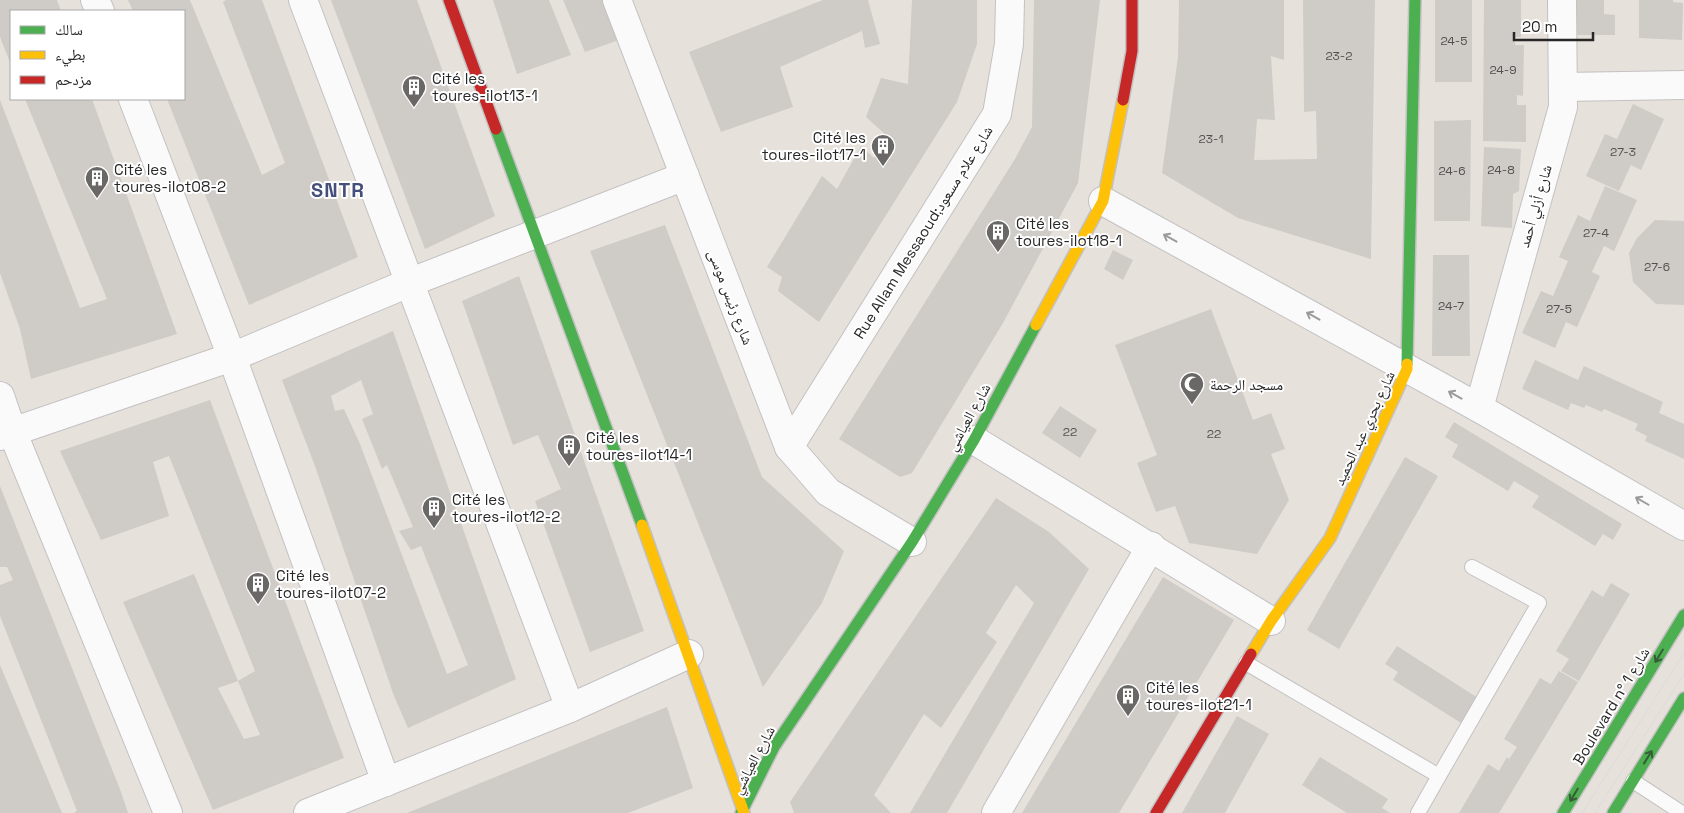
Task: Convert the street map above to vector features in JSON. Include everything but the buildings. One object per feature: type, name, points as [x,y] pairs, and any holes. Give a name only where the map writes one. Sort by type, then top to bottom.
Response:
[{"type":"street","points":[[303,0],[412,282],[570,708]]},
{"type":"street","points":[[449,0],[688,654],[743,813]]},
{"type":"street","name":"شارع رئيس موسى","points":[[617,0],[789,447],[828,492],[912,542]]},
{"type":"street","name":"Rue Allam Messaoud;شارع علام مسعود","points":[[789,447],[997,114],[1009,44],[1010,0]]},
{"type":"street","name":"شارع العياشي","points":[[743,813],[774,747],[912,542],[974,440],[1103,201],[1132,51],[1132,0]]},
{"type":"street","name":"شارع بحري عبد الحميد","points":[[1156,813],[1271,621],[1330,538],[1408,369],[1415,0]]},
{"type":"street","name":"شارع أزلي أحمد","points":[[1478,408],[1563,107],[1562,0]]},
{"type":"street","points":[[1563,87],[1684,84]]},
{"type":"street","points":[[133,100],[232,357],[386,782]]},
{"type":"street","points":[[6,434],[232,357],[412,282],[685,176]]},
{"type":"street","points":[[1103,201],[1478,408],[1684,526]]},
{"type":"street","points":[[0,396],[6,434],[168,813]]},
{"type":"street","points":[[974,440],[1151,546],[1271,621]]},
{"type":"street","points":[[996,813],[1151,546]]},
{"type":"street","name":"Boulevard n° شارع 1","points":[[1563,813],[1684,615]]},
{"type":"street","points":[[308,813],[570,708],[688,654]]},
{"type":"street","points":[[1613,813],[1684,698]]},
{"type":"lane","points":[[1418,813],[1539,603],[1472,567]]},
{"type":"lane","points":[[1246,663],[1439,776]]},
{"type":"lane","points":[[1633,781],[1682,813]]},
{"type":"tram line","points":[[1582,813],[1684,653]]},
{"type":"tram line","points":[[1595,813],[1684,674]]},
{"type":"traffic: fast","points":[[1407,364],[1415,0]]},
{"type":"traffic: fast","points":[[496,129],[642,525]]},
{"type":"traffic: fast","points":[[741,813],[774,747],[912,542],[974,440],[1036,325]]},
{"type":"traffic: fast","points":[[1563,813],[1684,615]]},
{"type":"traffic: fast","points":[[1613,813],[1684,698]]},
{"type":"traffic: slow","points":[[1036,325],[1103,201],[1123,100]]},
{"type":"traffic: slow","points":[[1251,654],[1271,621],[1330,538],[1407,369],[1407,364]]},
{"type":"traffic: slow","points":[[642,525],[744,813]]},
{"type":"traffic: jam","points":[[449,0],[496,129]]},
{"type":"traffic: jam","points":[[1123,100],[1132,51],[1132,0]]},
{"type":"traffic: jam","points":[[1156,813],[1251,654]]},
{"type":"place","name":"Cité les toures-ilot13-1","points":[[414,108]]},
{"type":"place","name":"Cité les toures-ilot17-1","points":[[883,167]]},
{"type":"place","name":"Cité les toures-ilot08-2","points":[[97,199]]},
{"type":"place","name":"Cité les toures-ilot18-1","points":[[998,253]]},
{"type":"place","name":"مسجد الرحمة","points":[[1192,405]]},
{"type":"place","name":"Cité les toures-ilot14-1","points":[[569,467]]},
{"type":"place","name":"Cité les toures-ilot12-2","points":[[434,529]]},
{"type":"place","name":"Cité les toures-ilot07-2","points":[[258,605]]},
{"type":"place","name":"Cité les toures-ilot21-1","points":[[1128,717]]},
{"type":"district","name":"SNTR","points":[[338,190]]}]
